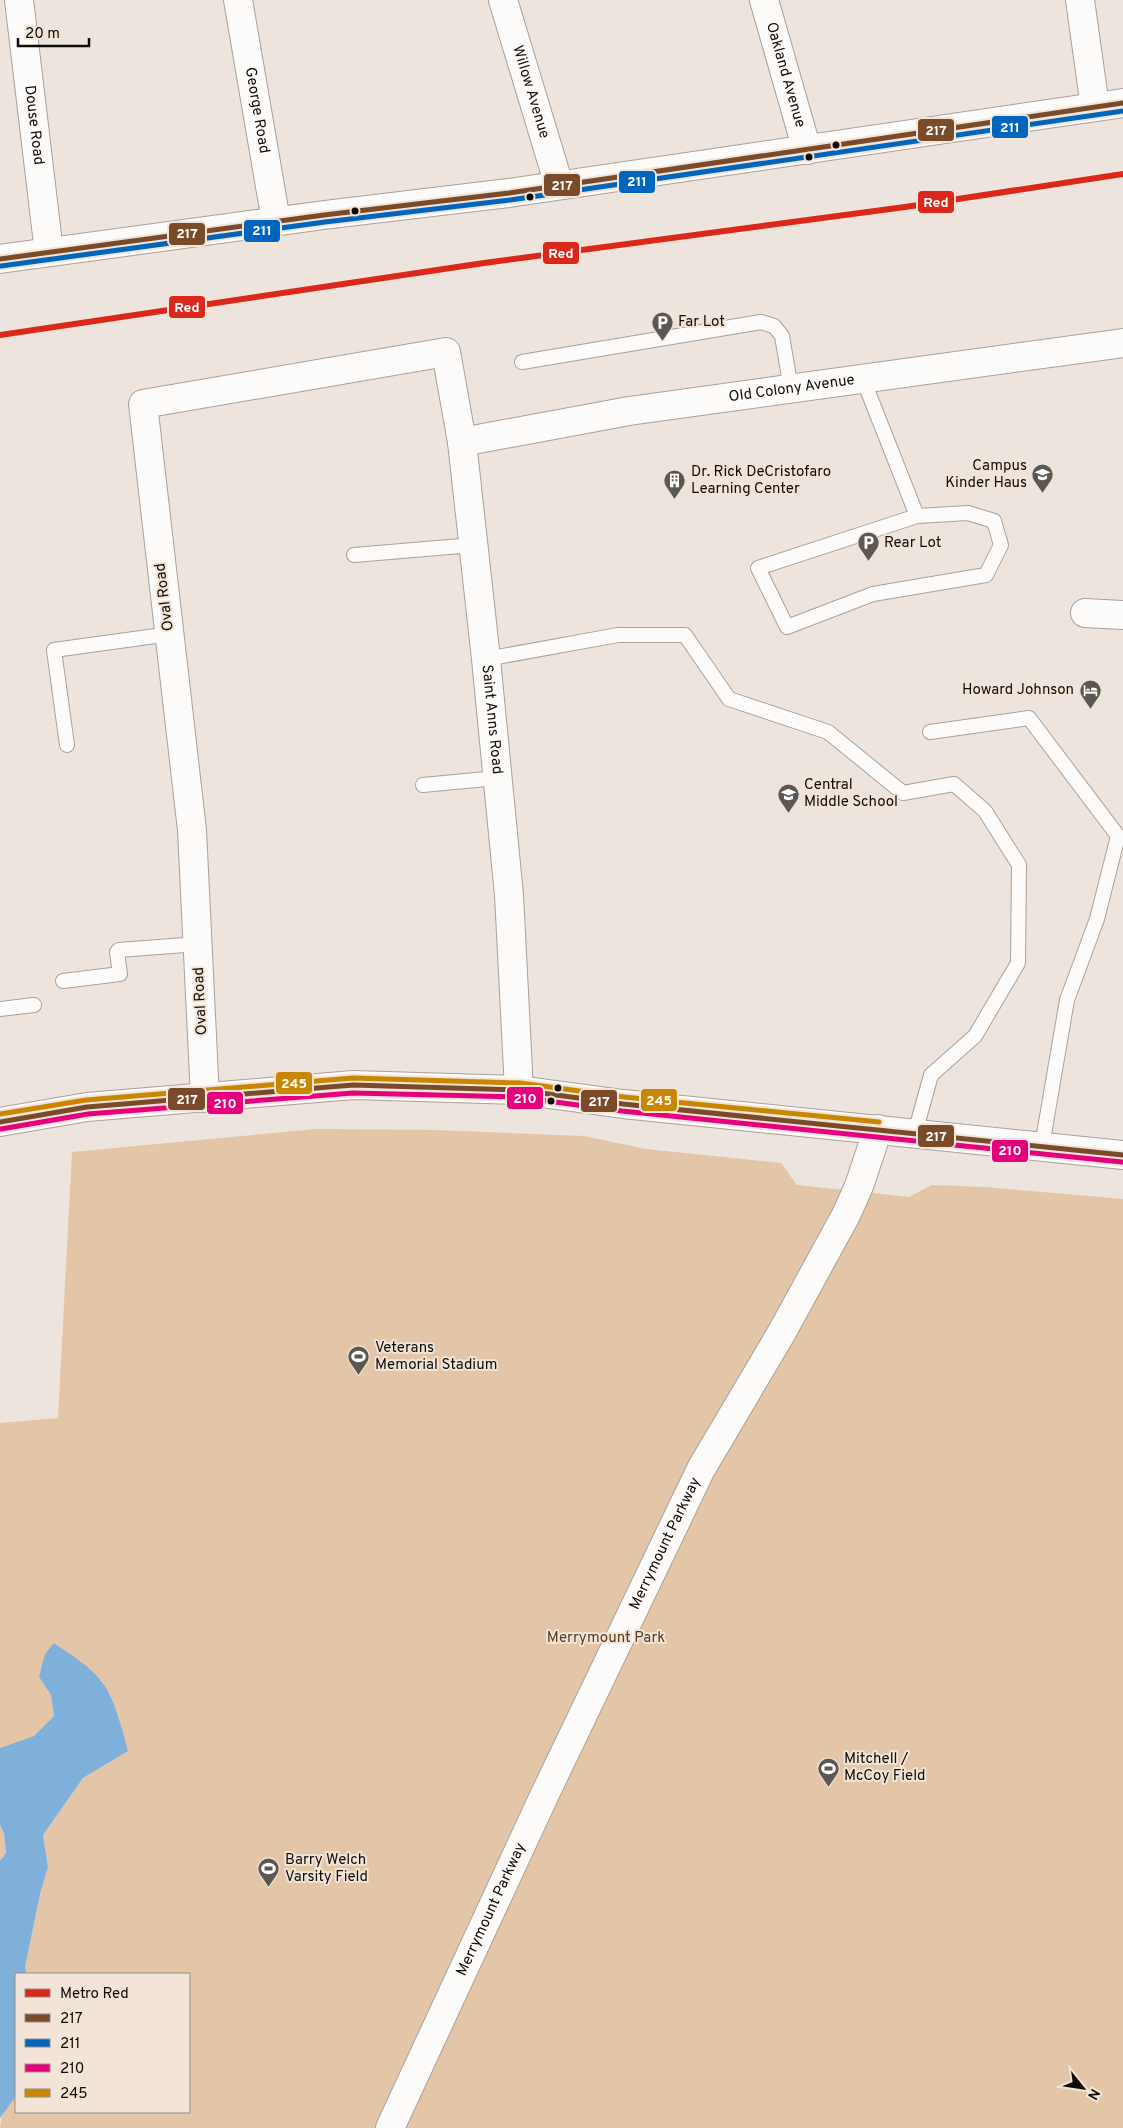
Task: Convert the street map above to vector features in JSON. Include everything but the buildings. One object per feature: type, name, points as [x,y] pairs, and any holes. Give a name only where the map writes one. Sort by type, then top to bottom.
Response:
[{"type":"street","name":"Douse Road","points":[[19,0],[49,252]]},
{"type":"street","name":"George Road","points":[[238,0],[276,221]]},
{"type":"street","name":"Willow Avenue","points":[[503,0],[559,185]]},
{"type":"street","name":"Oakland Avenue","points":[[764,0],[807,150]]},
{"type":"street","points":[[1080,0],[1095,107]]},
{"type":"street","points":[[0,259],[276,221],[509,193],[1123,104]]},
{"type":"street","name":"Old Colony Avenue","points":[[462,442],[629,411],[1123,343]]},
{"type":"street","name":"Saint Anns Road","points":[[446,352],[462,442],[486,659],[509,895],[519,1090]]},
{"type":"street","name":"Oval Road","points":[[205,1098],[192,830],[143,404],[446,352]]},
{"type":"street","points":[[1085,613],[1123,615]]},
{"type":"street","points":[[0,1122],[87,1107],[353,1085],[519,1090],[623,1104],[1123,1153]]},
{"type":"street","name":"Merrymount Parkway","points":[[390,2128],[544,1796],[701,1469],[782,1332],[846,1215],[859,1186],[878,1129]]},
{"type":"lane","points":[[522,362],[761,322],[774,326],[782,336],[791,389]]},
{"type":"lane","points":[[864,379],[917,516]]},
{"type":"lane","points":[[968,513],[994,521],[1001,545],[986,575],[873,594],[787,627],[758,568],[917,516],[968,513]]},
{"type":"lane","points":[[354,555],[473,545]]},
{"type":"lane","points":[[68,745],[54,650],[170,634]]},
{"type":"lane","points":[[486,659],[618,635],[685,635],[729,700],[828,732],[903,793],[954,784],[985,811],[1019,865],[1018,963],[975,1036],[931,1075],[915,1133]]},
{"type":"lane","points":[[930,732],[1029,718],[1118,836],[1097,919],[1067,1000],[1042,1146]]},
{"type":"lane","points":[[423,785],[497,778]]},
{"type":"lane","points":[[63,981],[120,974],[117,952],[119,950],[198,944]]},
{"type":"lane","points":[[0,1009],[34,1005]]},
{"type":"green space","name":"Merrymount Park","points":[[316,1129],[434,1130],[584,1136],[646,1149],[781,1163],[797,1185],[909,1197],[932,1185],[985,1187],[1123,1199],[1123,2128],[0,2128],[2,2113],[15,2097],[15,2113],[190,2113],[190,1973],[28,1973],[25,1967],[40,1894],[48,1867],[43,1835],[83,1778],[128,1751],[103,1682],[73,1656],[54,1643],[39,1677],[51,1695],[54,1716],[34,1736],[0,1748],[0,1423],[58,1418],[72,1152]]},
{"type":"green space","points":[[0,1825],[4,1833],[6,1853],[0,1861]]},
{"type":"water","points":[[54,1643],[97,1676],[106,1688],[114,1705],[128,1751],[83,1778],[43,1835],[48,1867],[40,1894],[25,1967],[27,1973],[15,1973],[15,2097],[0,2118],[0,1861],[6,1853],[4,1833],[0,1825],[0,1748],[34,1736],[54,1716],[51,1695],[39,1677],[45,1654]]},
{"type":"metro line","name":"Red","points":[[0,335],[484,263],[905,207],[1123,174]]},
{"type":"transit line","name":"217","points":[[0,259],[324,215],[509,193],[1123,103]]},
{"type":"transit line","name":"211","points":[[1,266],[325,222],[510,200],[1123,111]]},
{"type":"transit line","name":"245","points":[[0,1114],[86,1100],[353,1078],[520,1083],[624,1097],[879,1122]]},
{"type":"transit line","name":"217","points":[[0,1122],[87,1107],[353,1085],[519,1090],[623,1104],[1123,1155]]},
{"type":"transit line","name":"210","points":[[1,1129],[88,1114],[353,1093],[518,1097],[622,1111],[1122,1162]]},
{"type":"place","name":"Far Lot","points":[[662,341]]},
{"type":"place","name":"Campus Kinder Haus","points":[[1043,494]]},
{"type":"place","name":"Dr. Rick DeCristofaro Learning Center","points":[[675,500]]},
{"type":"place","name":"Rear Lot","points":[[868,562]]},
{"type":"place","name":"Howard Johnson","points":[[1090,709]]},
{"type":"place","name":"Central Middle School","points":[[788,813]]},
{"type":"place","name":"Veterans Memorial Stadium","points":[[359,1376]]},
{"type":"place","name":"Mitchell / McCoy Field","points":[[828,1787]]},
{"type":"place","name":"Barry Welch Varsity Field","points":[[269,1888]]}]
